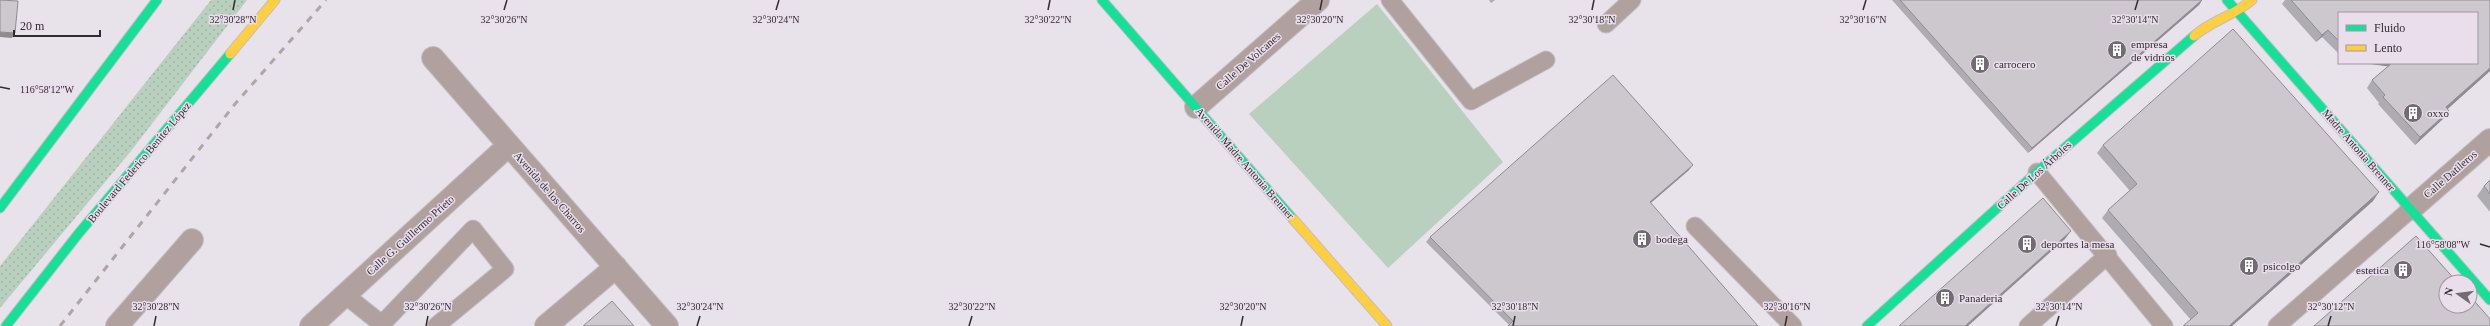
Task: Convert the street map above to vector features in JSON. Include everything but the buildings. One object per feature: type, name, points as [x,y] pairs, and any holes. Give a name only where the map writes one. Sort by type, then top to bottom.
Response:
[{"type":"street","points":[[3,199],[156,0]]},
{"type":"street","name":"Boulevard Federico Benítez López","points":[[6,326],[79,233],[275,0]]},
{"type":"street","name":"Avenida Madre Antonia Brenner","points":[[1102,0],[1387,326]]},
{"type":"street","name":"Calle De Volcanes","points":[[1196,107],[1318,0]]},
{"type":"street","name":"Madre Antonia Brenner","points":[[2227,0],[2411,208],[2490,300]]},
{"type":"street","name":"Calle De Los Árboles","points":[[1867,326],[2038,172],[2204,28],[2238,12],[2252,0]]},
{"type":"street","points":[[2204,28],[2208,14]]},
{"type":"street","name":"Avenida de los Charros","points":[[433,58],[667,326]]},
{"type":"street","name":"Calle Datileros","points":[[2411,208],[2490,140]]},
{"type":"street","name":"Calle G. Guillermo Prieto","points":[[311,326],[344,294],[509,145]]},
{"type":"street","points":[[117,326],[192,240]]},
{"type":"street","points":[[546,326],[616,267]]},
{"type":"lane","points":[[1390,0],[1471,101],[1546,60]]},
{"type":"lane","points":[[1606,24],[1632,0]]},
{"type":"lane","points":[[2038,172],[2108,255],[2157,323]]},
{"type":"lane","points":[[2277,326],[2411,208]]},
{"type":"lane","points":[[1695,226],[1793,326]]},
{"type":"lane","points":[[344,294],[383,325],[473,229],[505,269],[436,326]]},
{"type":"lane","points":[[2028,326],[2108,255]]},
{"type":"green space","points":[[211,0],[247,0],[131,151],[0,308],[0,266]]},
{"type":"green space","points":[[1377,4],[1503,162],[1388,268],[1249,114]]},
{"type":"railway","points":[[60,326],[235,104],[326,0]]},
{"type":"traffic: fast","points":[[0,208],[157,0]]},
{"type":"traffic: fast","points":[[1102,0],[1293,219]]},
{"type":"traffic: fast","points":[[2227,0],[2490,300]]},
{"type":"traffic: fast","points":[[1867,326],[2037,172],[2194,36]]},
{"type":"traffic: fast","points":[[6,326],[79,233],[230,54]]},
{"type":"traffic: slow","points":[[230,54],[275,0]]},
{"type":"traffic: slow","points":[[2194,36],[2252,0]]},
{"type":"traffic: slow","points":[[1293,219],[1387,326]]},
{"type":"place","name":"empresa de vidrios","points":[[2117,50]]},
{"type":"place","name":"carrocero","points":[[1980,64]]},
{"type":"place","name":"oxxo","points":[[2413,113]]},
{"type":"place","name":"bodega","points":[[1642,239]]},
{"type":"place","name":"deportes la mesa","points":[[2027,244]]},
{"type":"place","name":"psicolgo","points":[[2249,266]]},
{"type":"place","name":"estetica","points":[[2403,270]]},
{"type":"place","name":"Panaderia","points":[[1945,298]]}]
